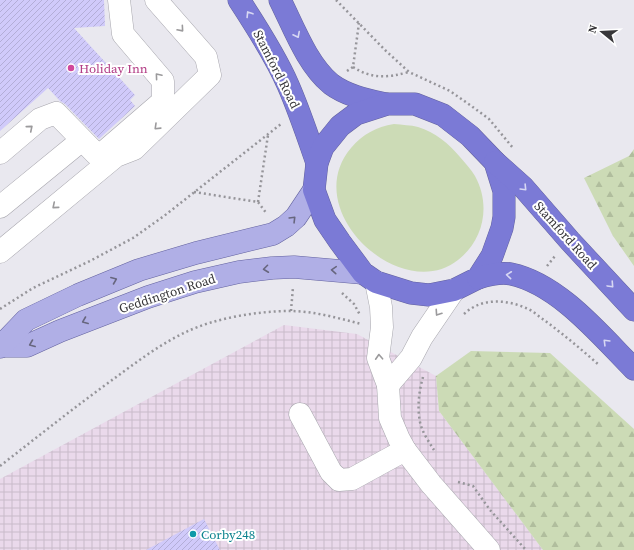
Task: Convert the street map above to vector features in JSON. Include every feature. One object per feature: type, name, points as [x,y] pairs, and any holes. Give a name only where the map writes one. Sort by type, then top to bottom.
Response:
[{"type":"highway","name":"Stamford Road","points":[[239,0],[250,16],[288,83],[317,163]]},
{"type":"highway","points":[[280,0],[311,62],[331,84],[349,94],[387,104]]},
{"type":"highway","name":"Stamford Road","points":[[387,104],[415,104],[443,114],[470,136],[495,162],[523,187],[570,241],[634,310]]},
{"type":"highway","points":[[387,104],[356,114],[340,126],[323,147],[317,163],[314,190],[325,220],[340,242],[370,277],[411,294],[429,295],[454,290],[478,278],[488,275],[510,274],[539,283],[572,307],[634,369]]},
{"type":"highway","points":[[478,278],[492,256],[502,228],[504,217],[504,191],[495,162]]},
{"type":"main road","name":"Geddington Road","points":[[1,346],[26,320],[78,295],[139,270],[196,253],[273,234],[286,226],[296,217],[314,190]]},
{"type":"main road","name":"Geddington Road","points":[[1,346],[27,346],[60,331],[148,297],[195,282],[239,272],[294,267],[370,277]]},
{"type":"lane","points":[[0,152],[40,119],[56,113],[96,154],[105,151],[163,101],[163,81],[123,34],[119,0]]},
{"type":"lane","points":[[0,252],[116,156],[134,149],[210,76],[206,57],[156,0]]},
{"type":"lane","points":[[0,207],[82,140]]},
{"type":"lane","points":[[370,277],[381,307],[382,327],[378,358],[388,385],[390,418],[405,450],[431,484],[489,550]]},
{"type":"lane","points":[[388,385],[411,358],[422,337],[454,290]]},
{"type":"lane","points":[[300,414],[331,472],[339,480],[352,479],[405,450]]},
{"type":"path","points":[[336,0],[359,23],[386,51],[410,72],[391,77],[378,76],[363,74],[353,67],[359,23]]},
{"type":"path","points":[[0,308],[33,288],[90,261],[133,238],[282,123]]},
{"type":"path","points":[[268,135],[258,202],[269,218]]},
{"type":"path","points":[[194,192],[258,202]]},
{"type":"path","points":[[291,311],[293,286],[301,286]]},
{"type":"path","points":[[340,291],[354,304],[360,314],[361,324]]},
{"type":"path","points":[[461,318],[466,312],[481,303],[496,301],[511,303],[526,308],[568,338],[603,369]]},
{"type":"path","points":[[0,466],[151,352],[187,331],[220,320],[291,311],[330,316],[366,325]]},
{"type":"path","points":[[423,375],[420,388],[420,422],[434,452]]},
{"type":"path","points":[[456,482],[473,486],[490,510],[526,550]]},
{"type":"shaded area","points":[[284,325],[357,334],[436,376],[439,411],[543,550],[0,550],[0,479]]},
{"type":"green space","points":[[394,124],[418,127],[441,139],[456,152],[470,168],[480,187],[484,210],[479,232],[474,243],[458,260],[435,271],[410,270],[386,261],[364,244],[347,223],[337,198],[338,173],[351,148],[370,132],[381,127]]},
{"type":"green space","points":[[634,149],[634,266],[613,236],[584,178],[629,156]]},
{"type":"green space","points":[[471,351],[550,353],[634,429],[634,550],[543,550],[439,411],[436,376]]},
{"type":"building","name":"Holiday Inn","points":[[0,0],[104,0],[105,26],[74,28],[135,95],[130,100],[135,106],[99,139],[48,88],[0,131]]},
{"type":"building","name":"Corby248","points":[[204,519],[220,550],[146,550]]},
{"type":"place","name":"Holiday Inn","points":[[71,68]]},
{"type":"place","name":"Corby248","points":[[193,534]]}]
